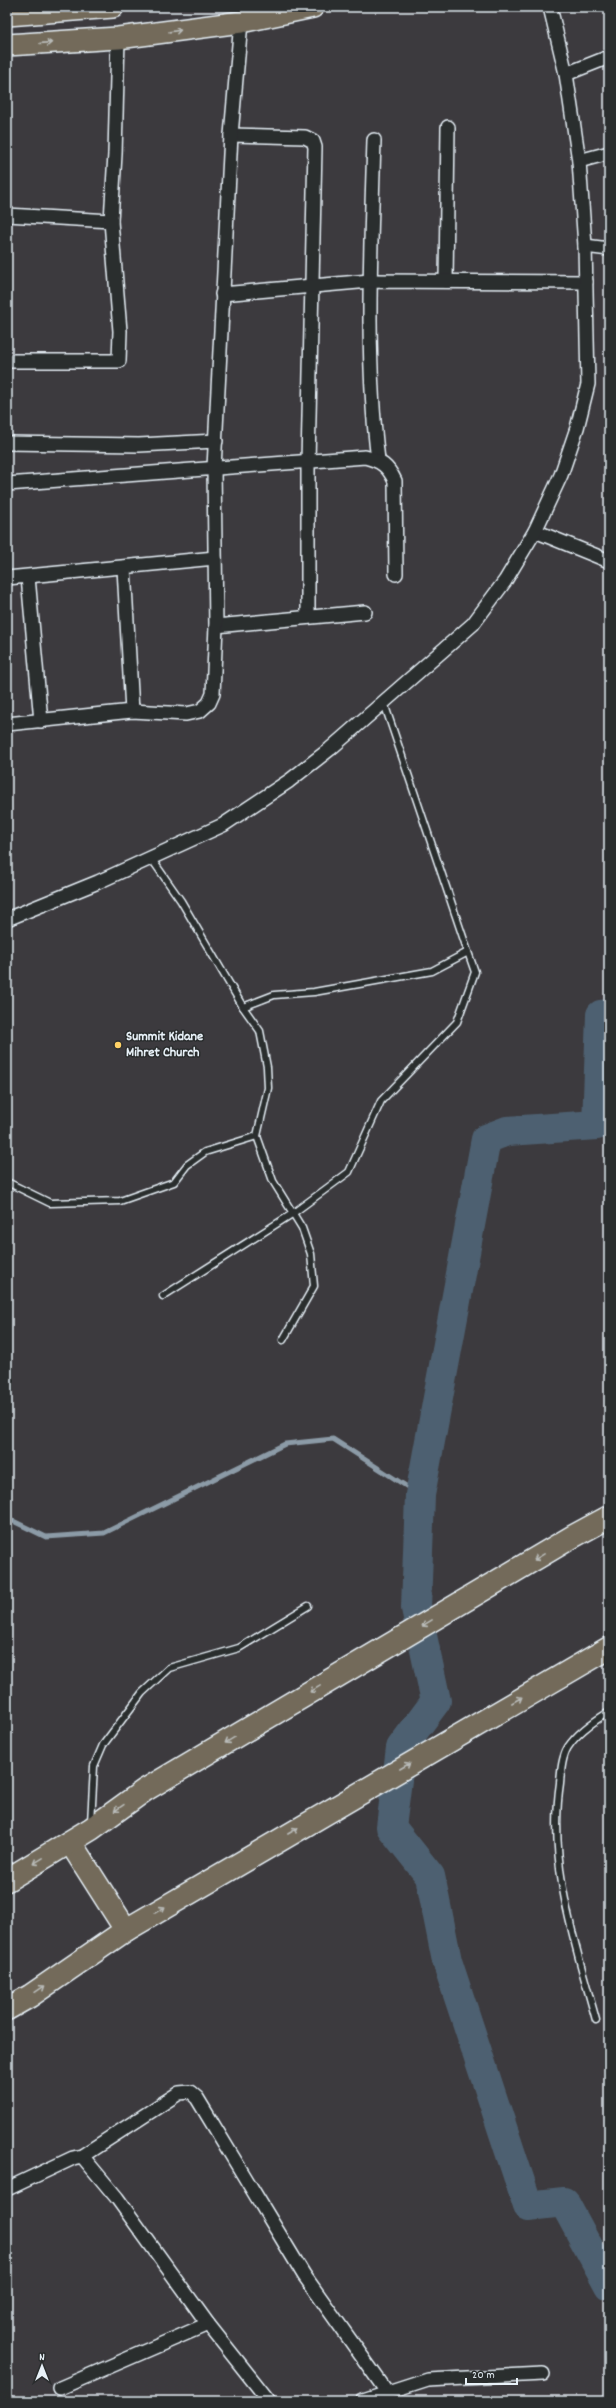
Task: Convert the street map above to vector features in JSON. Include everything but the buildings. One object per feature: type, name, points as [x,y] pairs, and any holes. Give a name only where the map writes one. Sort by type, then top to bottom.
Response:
[{"type":"highway","points":[[7,1880],[90,1829],[145,1790],[572,1537],[609,1517]]},
{"type":"highway","points":[[7,2009],[30,1996],[126,1930],[586,1660],[609,1648]]},
{"type":"highway","points":[[70,1842],[126,1930]]},
{"type":"main road","points":[[7,15],[113,7]]},
{"type":"main road","points":[[7,45],[118,38],[241,22],[313,7]]},
{"type":"street","points":[[7,919],[61,899],[150,857],[223,825],[282,786],[330,749],[473,624],[505,581],[535,531],[561,474],[577,428],[588,384],[585,246],[579,161],[566,74],[550,7]]},
{"type":"street","points":[[7,724],[132,711],[186,714],[200,711],[209,703],[215,682],[216,626],[214,468],[222,294],[230,134],[241,22]]},
{"type":"street","points":[[7,362],[119,362],[120,332],[111,221],[115,154],[118,38]]},
{"type":"street","points":[[566,74],[609,57]]},
{"type":"street","points":[[446,281],[448,127]]},
{"type":"street","points":[[230,134],[305,136],[313,141],[315,147],[308,462],[308,617]]},
{"type":"street","points":[[374,140],[370,281],[374,429],[378,460]]},
{"type":"street","points":[[579,161],[609,153]]},
{"type":"street","points":[[7,215],[111,221]]},
{"type":"street","points":[[585,246],[609,249]]},
{"type":"street","points":[[222,294],[370,281],[586,282]]},
{"type":"street","points":[[7,443],[139,444],[216,441]]},
{"type":"street","points":[[7,484],[365,457],[378,460],[390,470],[395,481],[396,574]]},
{"type":"street","points":[[535,531],[609,562]]},
{"type":"street","points":[[7,578],[28,578],[215,558]]},
{"type":"street","points":[[124,568],[132,711]]},
{"type":"street","points":[[28,578],[41,720]]},
{"type":"street","points":[[216,626],[365,612]]},
{"type":"street","points":[[7,2189],[73,2158],[82,2156],[179,2093],[190,2092],[196,2098],[304,2275],[387,2392]]},
{"type":"street","points":[[82,2156],[117,2198],[208,2324],[269,2401]]},
{"type":"street","points":[[60,2388],[208,2324]]},
{"type":"street","points":[[364,2401],[387,2392],[428,2380],[543,2374]]},
{"type":"lane","points":[[163,1296],[292,1214],[349,1172],[381,1101],[457,1022],[475,972],[383,702]]},
{"type":"lane","points":[[150,857],[181,901],[242,1007],[260,1031],[267,1067],[268,1088],[257,1136],[273,1181],[302,1228],[311,1254],[314,1286],[283,1340]]},
{"type":"lane","points":[[242,1007],[274,995],[314,992],[432,971],[468,952]]},
{"type":"lane","points":[[7,1182],[50,1203],[120,1201],[174,1182],[187,1165],[205,1152],[257,1136]]},
{"type":"lane","points":[[90,1829],[94,1766],[103,1745],[142,1693],[169,1668],[240,1648],[308,1606]]},
{"type":"lane","points":[[596,2020],[564,1904],[556,1836],[562,1763],[568,1748],[586,1728],[609,1712]]},
{"type":"waterway","points":[[609,1014],[601,1015],[597,1125],[507,1131],[486,1139],[420,1495],[416,1608],[436,1701],[401,1748],[391,1827],[430,1876],[447,1961],[528,2206],[564,2202],[609,2285]]},
{"type":"waterway","points":[[7,1518],[46,1537],[104,1533],[285,1444],[333,1439],[420,1495]]},
{"type":"place","name":"Summit Kidane Mihret Church","points":[[118,1045]]}]
